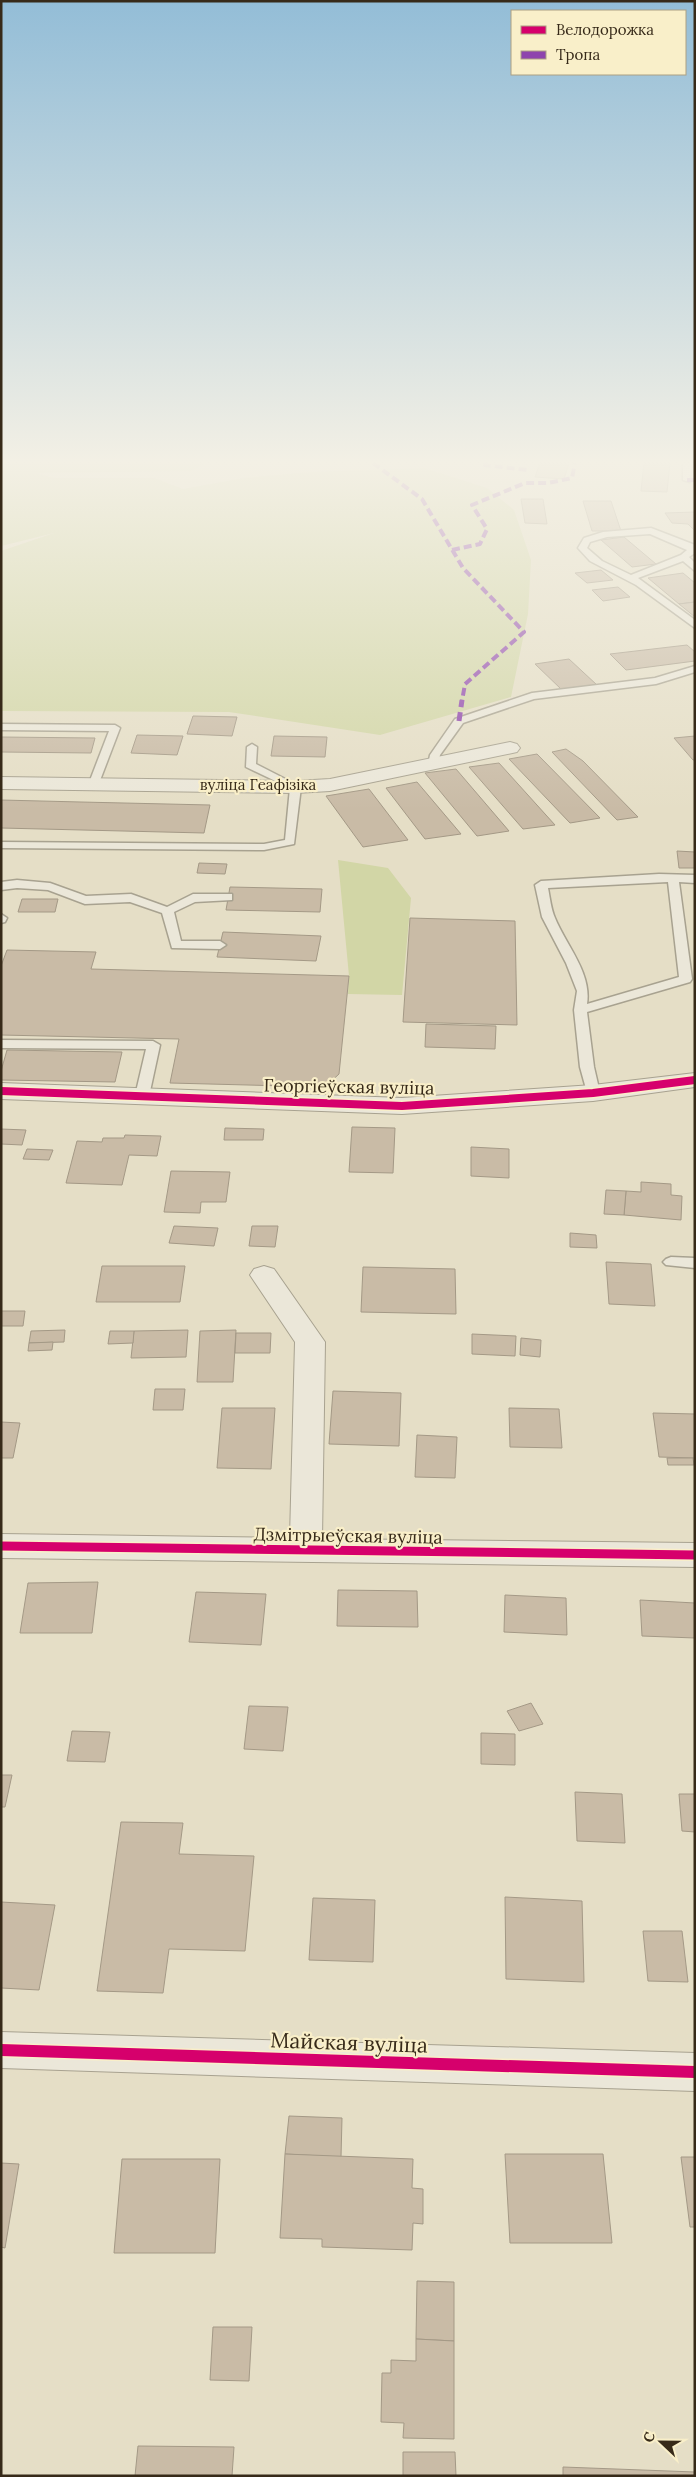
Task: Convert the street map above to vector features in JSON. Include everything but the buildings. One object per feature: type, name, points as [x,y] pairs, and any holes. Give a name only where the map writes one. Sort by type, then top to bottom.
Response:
[{"type":"street","name":"вуліца Геафізіка","points":[[1,783],[296,787],[330,785],[433,766],[510,748]]},
{"type":"street","name":"Георгіеўская вуліца","points":[[1,1091],[402,1106],[593,1092],[695,1080]]},
{"type":"street","points":[[264,1275],[310,1342],[306,1550]]},
{"type":"street","name":"Дзмітрыеўская вуліца","points":[[1,1546],[695,1555]]},
{"type":"street","name":"Майская вуліца","points":[[1,2050],[695,2072]]},
{"type":"lane","points":[[632,579],[695,625]]},
{"type":"lane","points":[[433,766],[435,755],[459,721],[532,696],[656,681],[695,669]]},
{"type":"lane","points":[[1,727],[115,728],[94,784]]},
{"type":"lane","points":[[1,845],[273,846],[290,842],[296,787],[250,765],[252,747]]},
{"type":"lane","points":[[580,1010],[686,979],[672,878]]},
{"type":"lane","points":[[593,1092],[587,1067],[580,1010],[583,991],[572,963],[548,917],[541,885],[672,878],[695,879]]},
{"type":"lane","points":[[1,886],[17,884],[50,887],[86,900],[132,898],[168,910],[193,898],[228,897]]},
{"type":"lane","points":[[168,910],[176,946],[220,945]]},
{"type":"lane","points":[[1,1044],[153,1045],[142,1096]]},
{"type":"lane","points":[[670,1262],[695,1263]]},
{"type":"green space","points":[[1,579],[530,579],[528,614],[511,697],[380,735],[229,712],[1,711]]},
{"type":"green space","points":[[338,860],[388,868],[411,898],[402,995],[348,994],[349,976]]},
{"type":"marked path","points":[[459,721],[465,684],[524,632],[473,579]]},
{"type":"cycle path","points":[[1,1091],[402,1106],[593,1093],[695,1080]]},
{"type":"cycle path","points":[[1,1546],[695,1555]]},
{"type":"cycle path","points":[[1,2050],[695,2072]]}]
